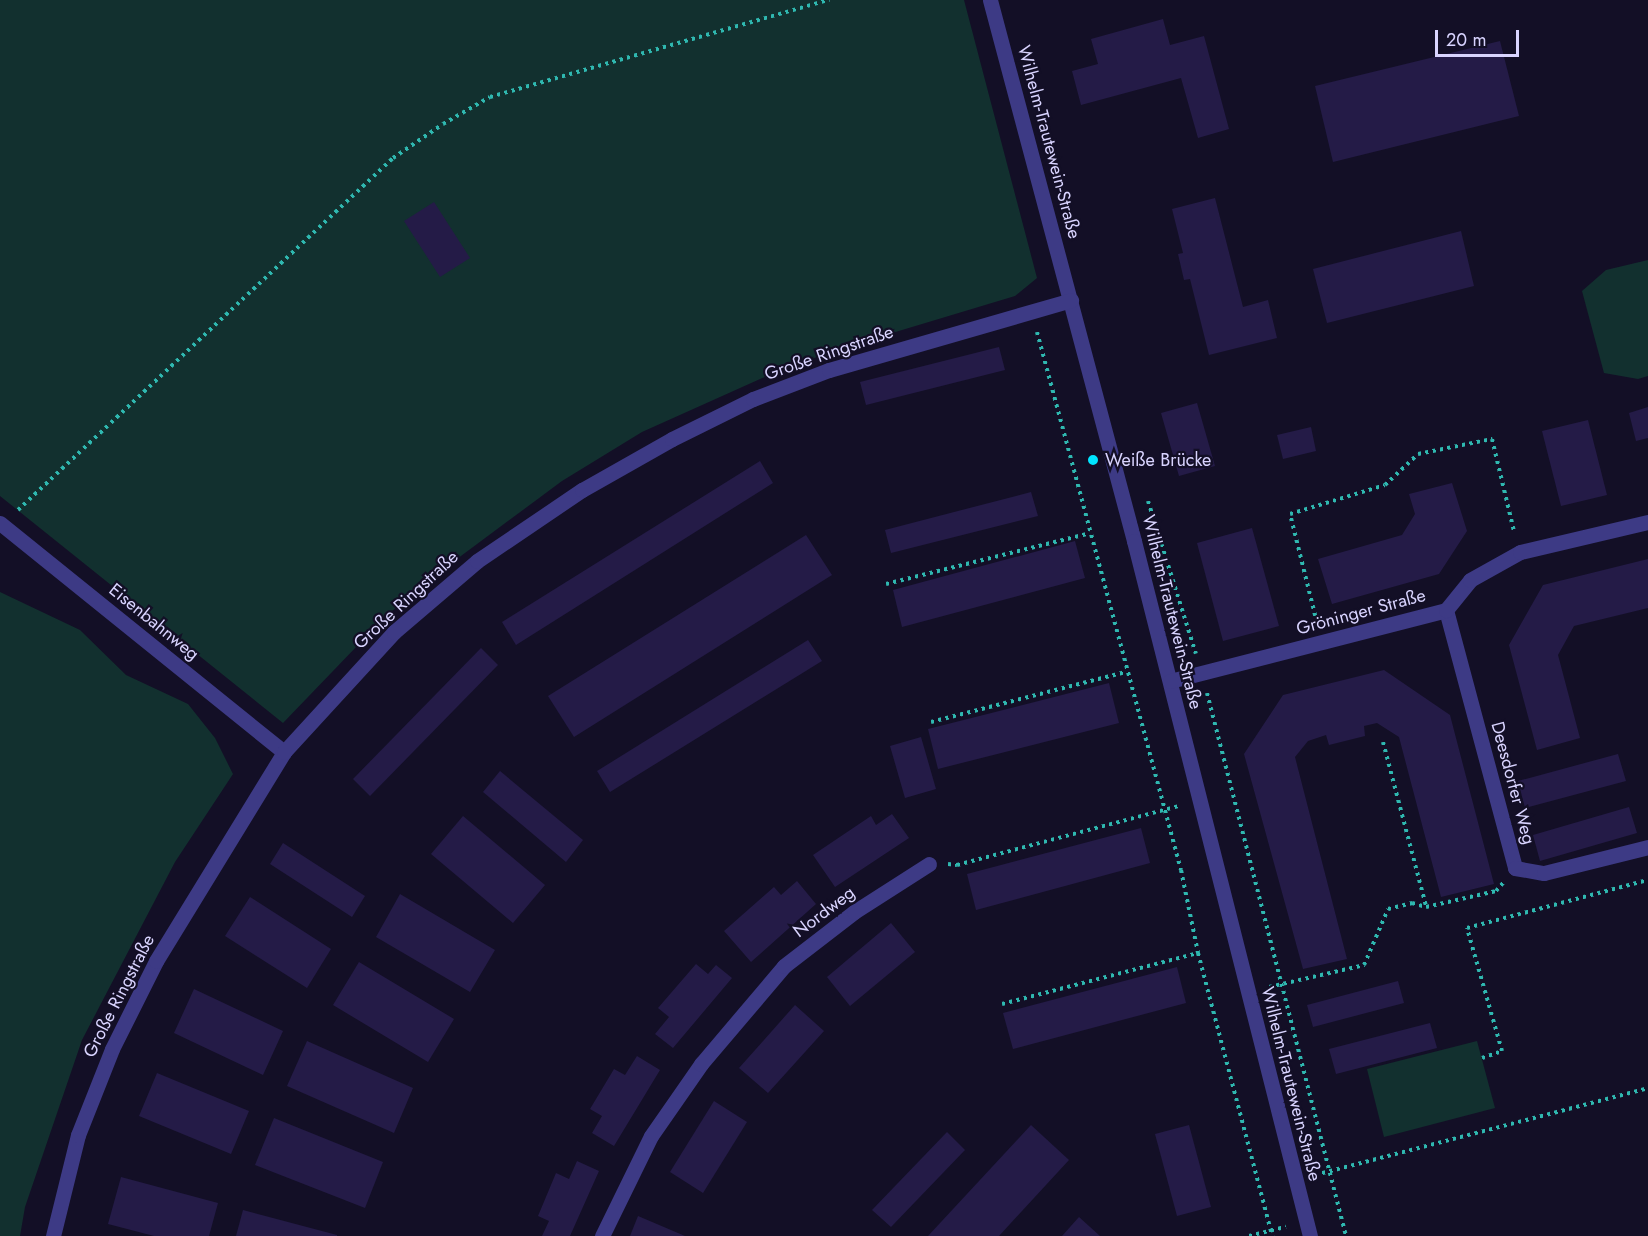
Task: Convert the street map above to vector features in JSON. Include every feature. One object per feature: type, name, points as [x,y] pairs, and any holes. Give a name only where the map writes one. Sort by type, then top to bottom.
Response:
[{"type":"street","name":"Wilhelm-Trautewein-Straße","points":[[990,0],[1170,681],[1308,1229]]},
{"type":"street","name":"Große Ringstraße","points":[[53,1236],[78,1135],[112,1049],[156,961],[284,752],[394,632],[477,561],[582,490],[672,439],[753,399],[829,370],[1071,300]]},
{"type":"street","name":"Gröninger Straße","points":[[1170,681],[1202,675],[1446,610],[1470,580],[1520,552],[1648,522]]},
{"type":"street","name":"Eisenbahnweg","points":[[1,524],[284,752]]},
{"type":"street","name":"Deesdorfer Weg","points":[[1446,610],[1515,868],[1544,873],[1648,847]]},
{"type":"street","name":"Nordweg","points":[[602,1236],[651,1136],[701,1064],[784,966],[854,912],[929,864]]},
{"type":"path","points":[[1,524],[393,158],[443,124],[490,97],[829,0]]},
{"type":"path","points":[[1031,311],[1126,672],[1165,810],[1198,953],[1272,1233]]},
{"type":"path","points":[[1321,643],[1290,514],[1385,485],[1418,454],[1492,439],[1520,552]]},
{"type":"path","points":[[1146,492],[1202,675],[1346,1236]]},
{"type":"path","points":[[886,584],[1090,533]]},
{"type":"path","points":[[931,722],[1126,672]]},
{"type":"path","points":[[1383,742],[1426,907]]},
{"type":"path","points":[[929,864],[957,865],[1199,800]]},
{"type":"path","points":[[1247,993],[1364,965],[1388,909],[1412,903],[1426,907],[1496,891],[1515,868]]},
{"type":"path","points":[[1482,1058],[1502,1051],[1467,928],[1648,880]]},
{"type":"path","points":[[1002,1004],[1198,953]]},
{"type":"path","points":[[1295,1180],[1648,1088]]},
{"type":"path","points":[[1249,1236],[1308,1229]]},
{"type":"green space","points":[[0,0],[964,0],[1037,278],[1015,296],[839,349],[778,371],[642,432],[562,481],[426,582],[383,619],[283,723],[0,496]]},
{"type":"green space","points":[[1648,260],[1648,376],[1638,379],[1604,373],[1582,291],[1606,270]]},
{"type":"green space","points":[[0,592],[80,630],[126,675],[188,704],[215,738],[233,774],[175,862],[82,1040],[25,1207],[20,1236],[0,1236]]},
{"type":"green space","points":[[1477,1041],[1495,1108],[1384,1137],[1367,1069]]},
{"type":"building","points":[[1163,19],[1170,45],[1204,36],[1229,129],[1198,138],[1181,78],[1081,105],[1072,71],[1098,64],[1091,39]]},
{"type":"building","points":[[1500,41],[1519,116],[1333,162],[1315,86]]},
{"type":"building","points":[[1215,198],[1243,307],[1268,300],[1277,338],[1209,355],[1190,279],[1184,280],[1178,254],[1183,253],[1172,209]]},
{"type":"building","points":[[434,202],[470,258],[440,277],[404,221]]},
{"type":"building","points":[[1461,231],[1474,286],[1327,323],[1313,269]]},
{"type":"building","points":[[999,347],[1005,370],[866,405],[860,382]]},
{"type":"building","points":[[1197,403],[1215,466],[1179,476],[1161,413]]},
{"type":"building","points":[[1648,407],[1648,438],[1636,441],[1629,413]]},
{"type":"building","points":[[1588,420],[1607,495],[1561,506],[1542,431]]},
{"type":"building","points":[[1311,427],[1316,451],[1283,459],[1277,435]]},
{"type":"building","points":[[760,461],[773,483],[516,645],[502,622]]},
{"type":"building","points":[[1452,483],[1467,531],[1439,574],[1332,604],[1318,559],[1402,535],[1415,514],[1409,494]]},
{"type":"building","points":[[1031,492],[1038,516],[891,553],[885,530]]},
{"type":"building","points":[[1252,528],[1279,626],[1223,641],[1197,543]]},
{"type":"building","points":[[806,535],[832,575],[574,737],[548,696]]},
{"type":"building","points":[[1075,541],[1085,578],[902,627],[893,590]]},
{"type":"building","points":[[1648,559],[1648,608],[1574,626],[1558,655],[1580,738],[1537,750],[1509,645],[1543,585]]},
{"type":"building","points":[[808,640],[822,661],[610,792],[597,771]]},
{"type":"building","points":[[481,648],[498,665],[370,796],[353,779]]},
{"type":"building","points":[[1384,670],[1450,715],[1494,884],[1441,897],[1399,737],[1377,723],[1364,726],[1365,736],[1329,745],[1326,735],[1308,741],[1295,757],[1347,959],[1303,969],[1244,754],[1283,695]]},
{"type":"building","points":[[1109,683],[1119,723],[938,769],[928,729]]},
{"type":"building","points":[[921,737],[936,789],[905,798],[890,746]]},
{"type":"building","points":[[1618,754],[1626,781],[1525,808],[1518,781]]},
{"type":"building","points":[[500,771],[583,840],[566,862],[483,792]]},
{"type":"building","points":[[1629,807],[1637,833],[1540,861],[1533,835]]},
{"type":"building","points":[[892,814],[909,838],[835,887],[813,855],[871,816],[876,825]]},
{"type":"building","points":[[463,816],[545,885],[513,923],[431,854]]},
{"type":"building","points":[[1141,828],[1150,863],[976,910],[967,874]]},
{"type":"building","points":[[283,843],[365,896],[352,917],[270,864]]},
{"type":"building","points":[[797,881],[816,904],[751,962],[724,931],[774,887],[781,895]]},
{"type":"building","points":[[400,894],[495,950],[470,992],[376,937]]},
{"type":"building","points":[[250,897],[331,949],[307,988],[225,936]]},
{"type":"building","points":[[891,923],[915,952],[850,1006],[827,977]]},
{"type":"building","points":[[359,962],[454,1019],[428,1062],[333,1005]]},
{"type":"building","points":[[696,964],[708,974],[716,965],[732,978],[673,1048],[655,1034],[669,1017],[658,1008]]},
{"type":"building","points":[[1177,967],[1186,1003],[1013,1049],[1003,1013]]},
{"type":"building","points":[[1398,981],[1404,1003],[1313,1027],[1307,1005]]},
{"type":"building","points":[[194,989],[283,1031],[263,1075],[174,1033]]},
{"type":"building","points":[[795,1005],[824,1031],[768,1093],[739,1068]]},
{"type":"building","points":[[1430,1023],[1437,1048],[1336,1074],[1329,1049]]},
{"type":"building","points":[[307,1041],[413,1088],[394,1133],[287,1086]]},
{"type":"building","points":[[637,1056],[660,1070],[614,1146],[592,1133],[602,1116],[590,1109],[614,1069],[625,1075]]},
{"type":"building","points":[[157,1073],[249,1111],[231,1154],[139,1116]]},
{"type":"building","points":[[714,1101],[747,1122],[703,1193],[670,1172]]},
{"type":"building","points":[[274,1118],[383,1162],[365,1208],[255,1165]]},
{"type":"building","points":[[1031,1125],[1069,1160],[999,1236],[928,1236]]},
{"type":"building","points":[[1189,1125],[1211,1207],[1177,1216],[1155,1134]]},
{"type":"building","points":[[947,1132],[965,1150],[891,1227],[872,1210]]},
{"type":"building","points":[[577,1161],[599,1171],[570,1236],[542,1236],[549,1221],[538,1216],[556,1173],[569,1179]]},
{"type":"building","points":[[121,1177],[218,1203],[209,1236],[154,1236],[108,1224]]},
{"type":"building","points":[[243,1210],[337,1235],[337,1236],[236,1236]]},
{"type":"building","points":[[638,1216],[685,1236],[630,1236]]},
{"type":"building","points":[[1079,1217],[1100,1236],[1062,1236]]},
{"type":"place","name":"Weiße Brücke","points":[[1093,460]]}]
